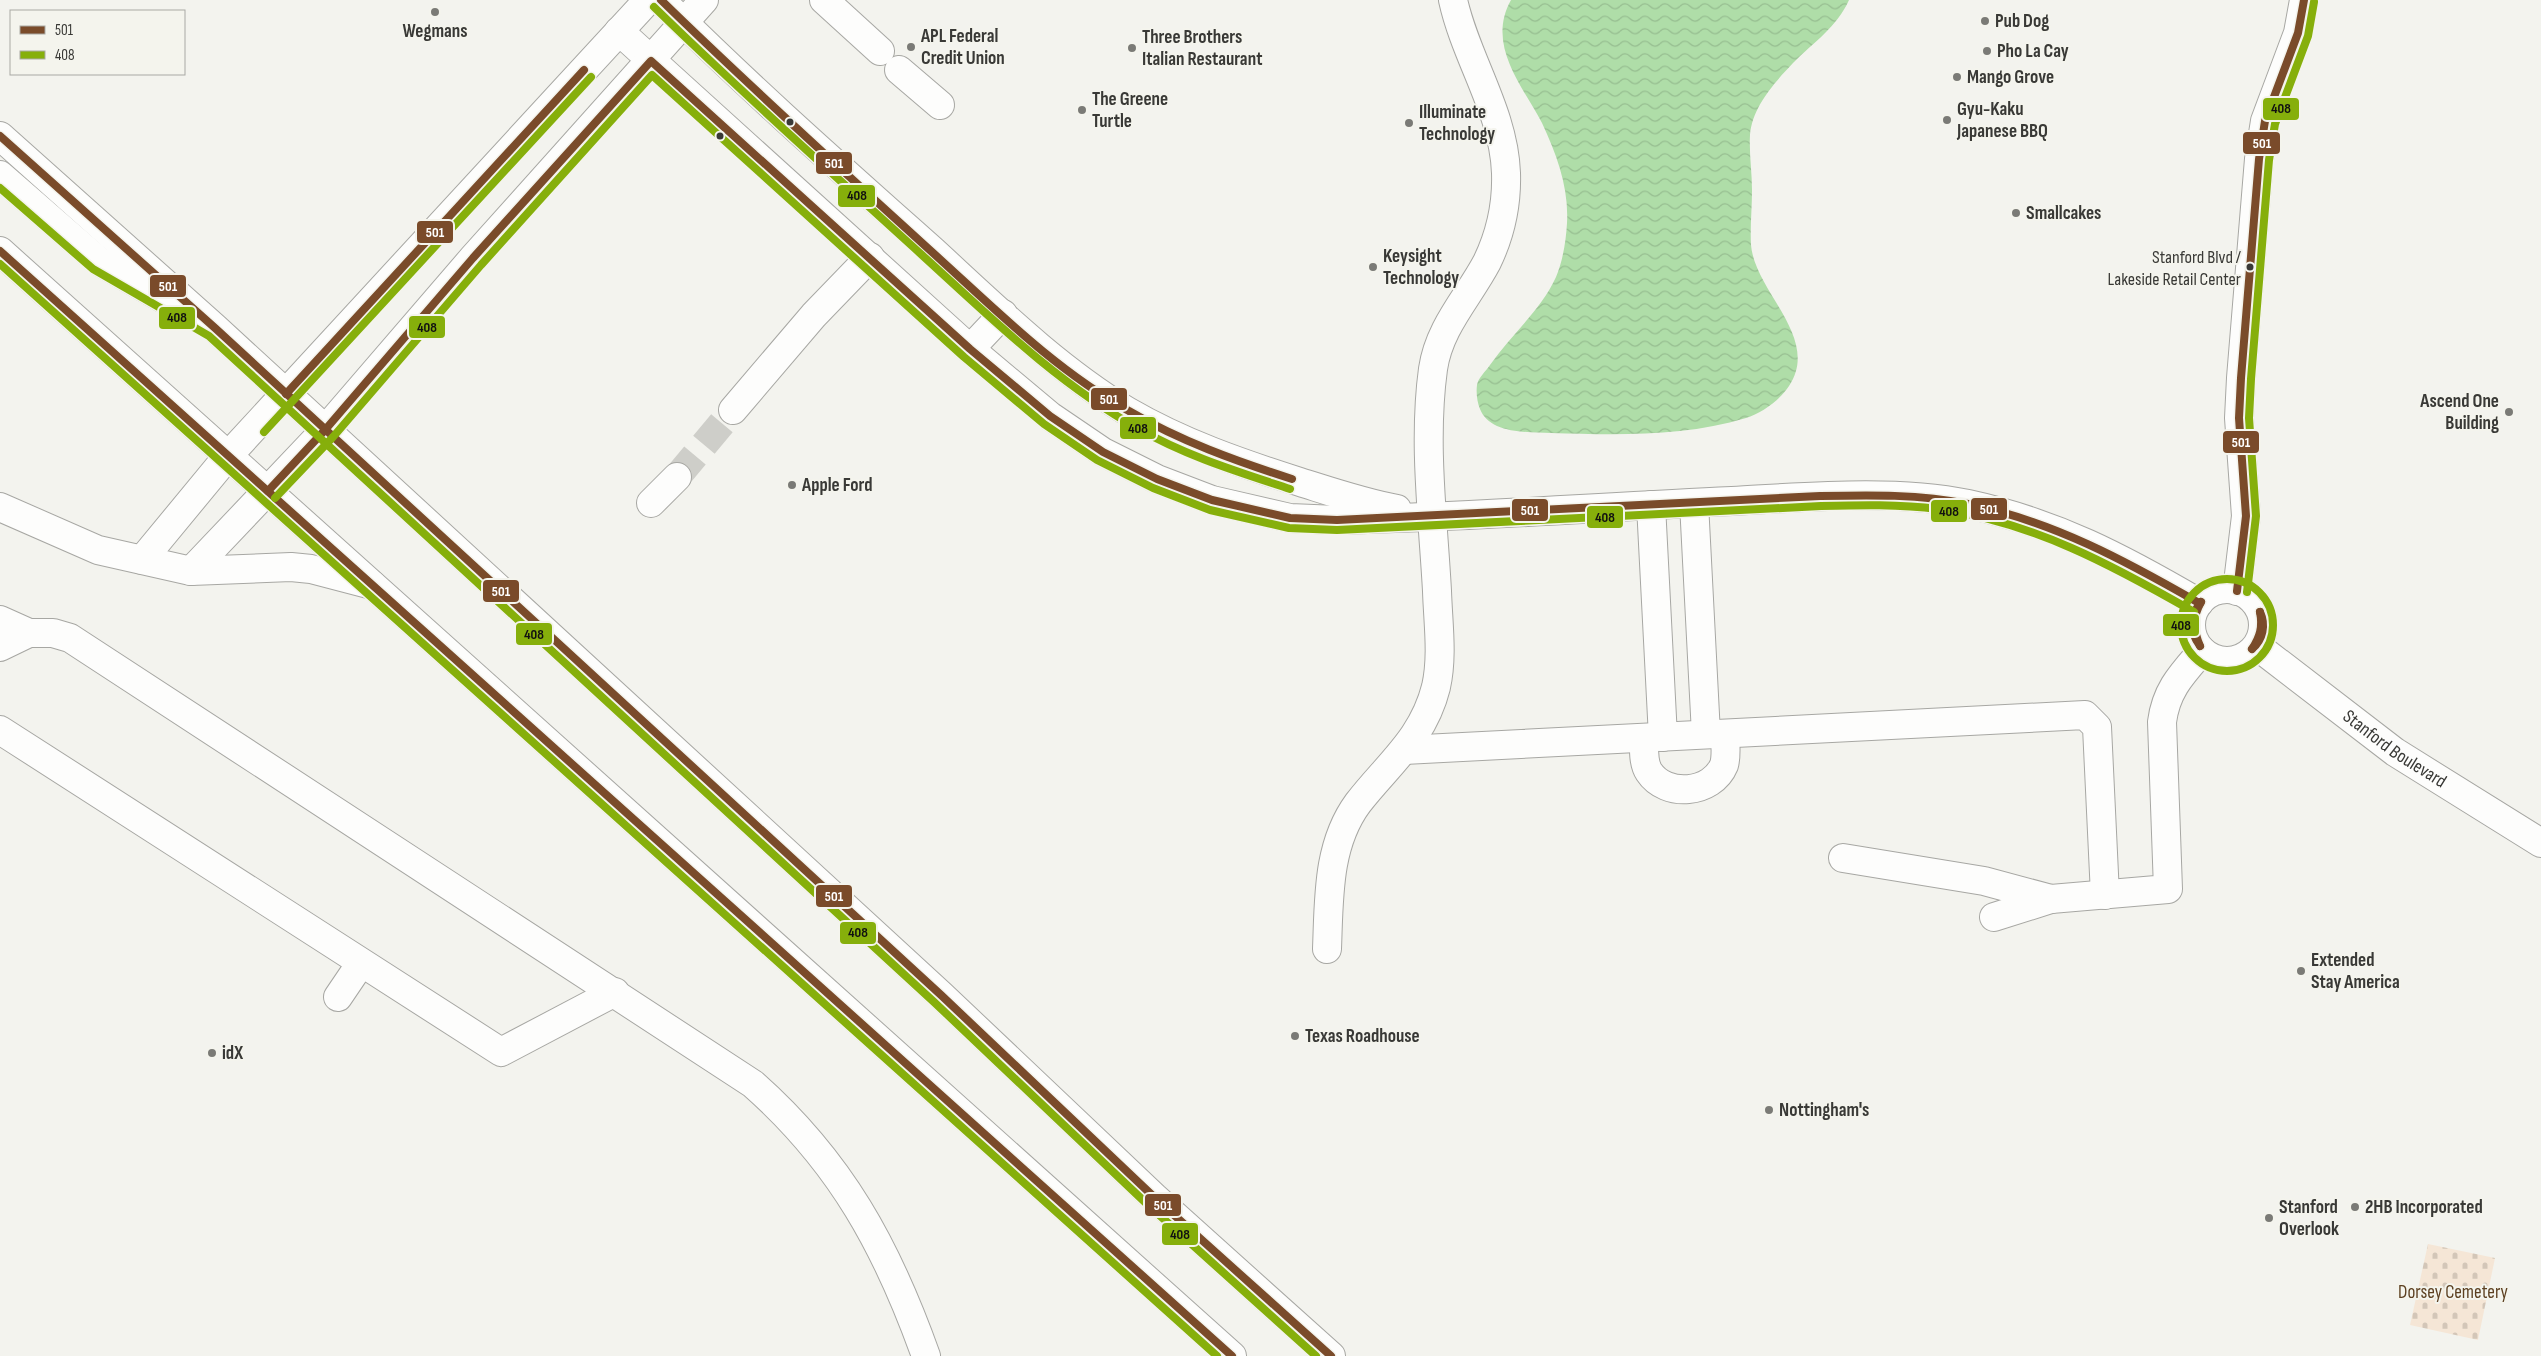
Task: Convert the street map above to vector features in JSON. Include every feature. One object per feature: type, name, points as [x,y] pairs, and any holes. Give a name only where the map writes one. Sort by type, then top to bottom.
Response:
[{"type":"street","points":[[142,560],[227,456],[648,0]]},
{"type":"street","points":[[661,0],[864,190],[1003,314],[1079,378],[1127,410],[1176,436],[1230,460],[1384,506],[1433,515]]},
{"type":"street","points":[[192,571],[326,430],[473,258],[685,24],[704,0]]},
{"type":"street","points":[[824,0],[880,51]]},
{"type":"street","points":[[1327,949],[1329,895],[1337,843],[1358,804],[1404,750],[1418,730],[1429,708],[1439,668],[1429,451],[1433,370],[1438,346],[1446,328],[1487,261],[1502,214],[1506,173],[1496,122],[1458,24],[1453,0]]},
{"type":"street","points":[[2237,591],[2246,516],[2239,418],[2241,378],[2259,159],[2265,121],[2298,32],[2304,0]]},
{"type":"street","points":[[619,31],[970,349],[1050,416],[1103,452],[1158,479],[1212,500],[1290,518],[1337,520],[1694,502],[1871,496],[1965,504],[2021,517],[2070,534],[2131,563],[2199,603]]},
{"type":"street","points":[[899,70],[940,105]]},
{"type":"street","points":[[0,136],[215,328],[934,988],[1154,1197],[1331,1356]]},
{"type":"street","points":[[0,175],[99,261],[215,328]]},
{"type":"street","points":[[0,251],[1232,1356]]},
{"type":"street","points":[[733,410],[814,315],[870,257]]},
{"type":"street","points":[[970,349],[1003,314]]},
{"type":"street","points":[[651,503],[677,477]]},
{"type":"street","points":[[1651,504],[1654,737],[1645,761],[1649,772],[1658,782],[1671,789],[1685,790],[1704,785],[1718,774],[1726,756],[1715,734],[1694,502]]},
{"type":"street","points":[[0,507],[98,550],[192,571],[291,567],[311,569],[372,585]]},
{"type":"street","points":[[2226,589],[2237,591],[2254,600],[2260,609],[2263,632],[2257,646],[2243,658],[2230,661],[2213,659],[2202,652],[2194,638],[2191,624],[2193,614],[2199,603],[2214,592],[2226,589]]},
{"type":"street","points":[[0,620],[29,633],[53,633],[70,638],[615,992],[753,1084],[787,1114],[825,1157],[858,1207],[889,1263],[911,1313],[926,1356]]},
{"type":"street","points":[[0,647],[29,633]]},
{"type":"street","name":"Stanford Boulevard","points":[[2257,646],[2395,752],[2541,843]]},
{"type":"street","points":[[1994,918],[2051,899],[2168,889],[2162,722],[2164,706],[2176,680],[2202,652]]},
{"type":"street","points":[[1404,750],[2085,715],[2097,727],[2105,895]]},
{"type":"street","points":[[0,730],[500,1052],[615,992]]},
{"type":"street","points":[[1843,858],[1984,881],[2051,899]]},
{"type":"street","points":[[338,998],[361,962]]},
{"type":"green space","name":"Dorsey Cemetery","points":[[2428,1244],[2495,1258],[2478,1340],[2410,1325]]},
{"type":"water","points":[[1511,0],[1849,0],[1832,26],[1793,63],[1765,96],[1752,125],[1750,135],[1751,245],[1755,263],[1784,315],[1797,350],[1797,368],[1789,386],[1776,401],[1764,409],[1746,418],[1698,429],[1624,434],[1517,431],[1497,426],[1483,414],[1477,400],[1480,377],[1550,289],[1561,264],[1567,223],[1564,184],[1553,147],[1542,123],[1517,79],[1505,49],[1502,33],[1504,17]]},
{"type":"tunnel","points":[[677,477],[733,410]]},
{"type":"transit line","name":"501","points":[[661,0],[795,127],[1002,316],[1076,377],[1102,395],[1168,432],[1229,457],[1292,479]]},
{"type":"transit line","name":"501","points":[[2237,591],[2246,516],[2239,418],[2241,378],[2259,159],[2265,121],[2298,33],[2304,0]]},
{"type":"transit line","name":"408","points":[[2247,592],[2256,516],[2249,418],[2269,160],[2275,124],[2308,36],[2314,2]]},
{"type":"transit line","name":"408","points":[[654,7],[720,70],[999,325],[1080,392],[1157,439],[1213,463],[1290,489]]},
{"type":"transit line","name":"501","points":[[268,491],[325,430],[473,258],[651,61],[970,349],[1050,416],[1103,452],[1157,479],[1212,500],[1290,518],[1337,520],[1820,496],[1876,495],[1932,498],[1999,511],[2059,532],[2144,572],[2199,603]]},
{"type":"transit line","name":"501","points":[[286,394],[584,70]]},
{"type":"transit line","name":"408","points":[[275,498],[333,437],[481,265],[652,75],[964,357],[1044,424],[1097,460],[1153,488],[1210,510],[1289,528],[1337,530],[1821,506],[1880,505],[1923,507],[1972,515],[2039,535],[2102,562],[2194,612]]},
{"type":"transit line","name":"408","points":[[264,432],[591,77]]},
{"type":"transit line","name":"501","points":[[0,136],[215,328],[941,995],[1154,1197],[1331,1356]]},
{"type":"transit line","name":"408","points":[[0,188],[93,269],[209,336],[934,1002],[1147,1204],[1316,1356]]},
{"type":"transit line","name":"501","points":[[0,251],[1232,1356]]},
{"type":"transit line","name":"408","points":[[0,264],[1217,1356]]},
{"type":"transit line","name":"408","points":[[2227,579],[2244,583],[2259,593],[2269,608],[2273,625],[2269,642],[2259,657],[2244,667],[2227,671],[2210,667],[2195,657],[2185,642],[2181,625],[2185,608],[2195,593],[2210,583],[2227,579]]},
{"type":"transit line","name":"501","points":[[2200,646],[2194,635],[2192,624],[2197,607],[2201,602]]},
{"type":"transit line","name":"501","points":[[2200,646],[2194,624],[2201,602]]},
{"type":"transit line","name":"501","points":[[2252,649],[2260,632],[2260,612]]},
{"type":"transit line","name":"501","points":[[2252,649],[2261,637],[2263,622],[2260,612]]},
{"type":"place","name":"Wegmans","points":[[435,12]]},
{"type":"place","name":"Pub Dog","points":[[1985,21]]},
{"type":"place","name":"APL Federal Credit Union","points":[[911,47]]},
{"type":"place","name":"Three Brothers Italian Restaurant","points":[[1132,48]]},
{"type":"place","name":"Pho La Cay","points":[[1987,51]]},
{"type":"place","name":"Mango Grove","points":[[1957,77]]},
{"type":"place","name":"The Greene Turtle","points":[[1082,110]]},
{"type":"place","name":"Gyu-Kaku Japanese BBQ","points":[[1947,120]]},
{"type":"place","name":"Illuminate Technology","points":[[1409,123]]},
{"type":"place","name":"Smallcakes","points":[[2016,213]]},
{"type":"place","name":"Keysight Technology","points":[[1373,267]]},
{"type":"place","name":"Stanford Blvd / Lakeside Retail Center","points":[[2250,267]]},
{"type":"place","name":"Ascend One Building","points":[[2509,412]]},
{"type":"place","name":"Apple Ford","points":[[792,485]]},
{"type":"place","name":"Extended Stay America","points":[[2301,971]]},
{"type":"place","name":"Texas Roadhouse","points":[[1295,1036]]},
{"type":"place","name":"idX","points":[[212,1053]]},
{"type":"place","name":"Nottingham's","points":[[1769,1110]]},
{"type":"place","name":"2HB Incorporated","points":[[2355,1207]]},
{"type":"place","name":"Stanford Overlook","points":[[2269,1218]]}]
